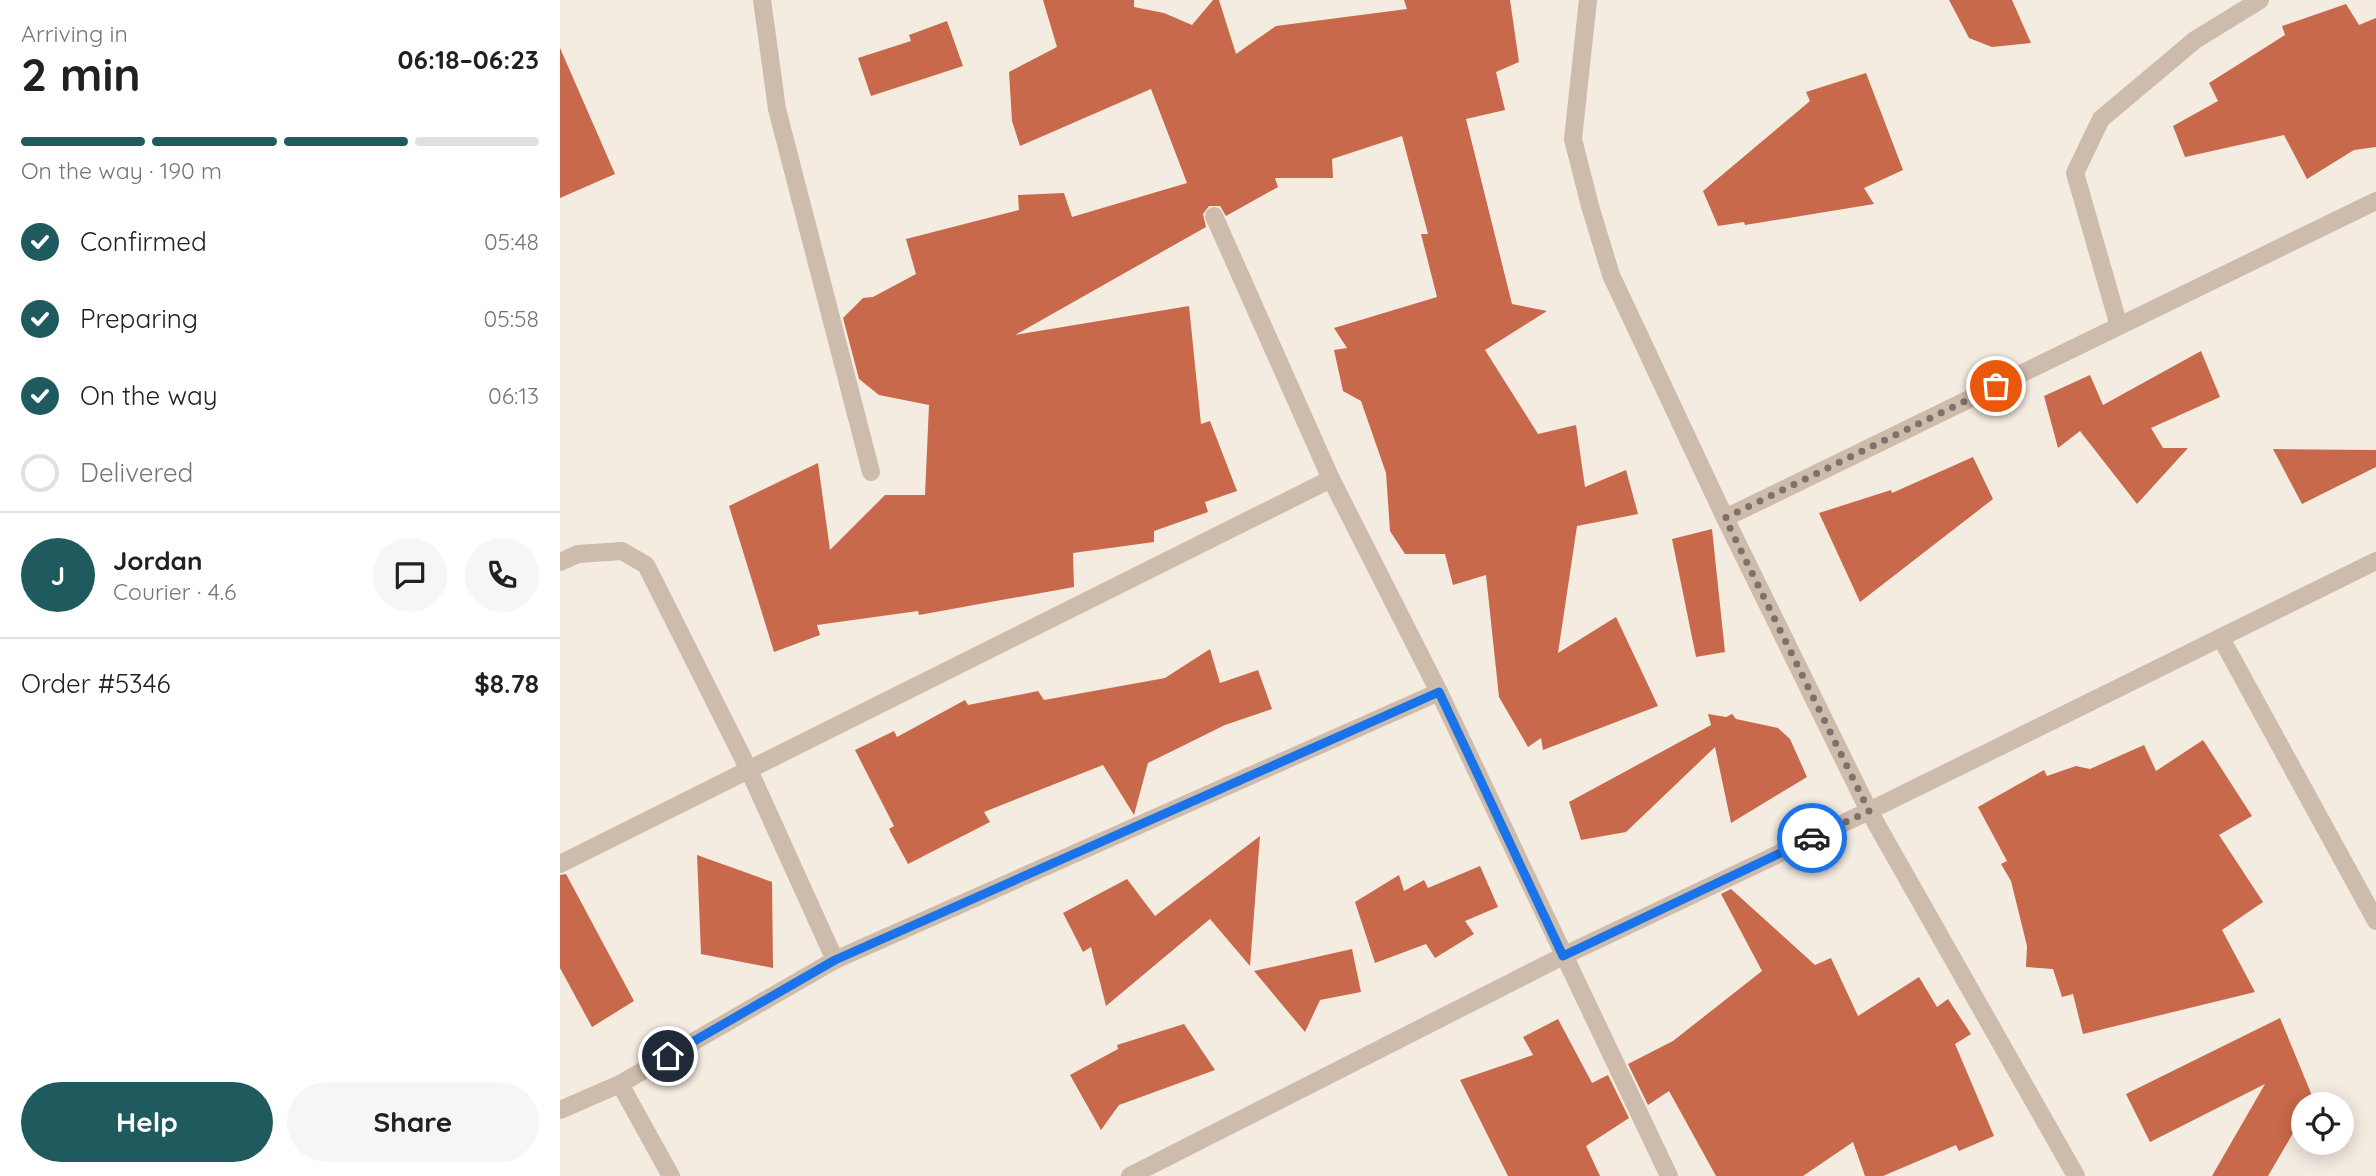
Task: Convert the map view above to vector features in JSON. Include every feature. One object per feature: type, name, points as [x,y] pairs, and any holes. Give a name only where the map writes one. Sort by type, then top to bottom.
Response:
[{"type":"street","points":[[762,0],[778,109],[871,472]]},
{"type":"street","points":[[1588,0],[1573,139],[1611,275],[1725,518],[1869,811],[2076,1176]]},
{"type":"street","points":[[2119,326],[2076,173],[2101,120],[2195,40],[2260,0]]},
{"type":"street","points":[[1725,518],[2376,201]]},
{"type":"street","points":[[1214,216],[1331,479],[1439,692],[1669,1176]]},
{"type":"street","points":[[560,864],[1331,479]]},
{"type":"street","points":[[560,562],[578,554],[622,551],[646,565],[748,768],[835,960]]},
{"type":"street","points":[[1129,1176],[1563,956],[1869,811],[2376,561]]},
{"type":"street","points":[[2221,638],[2376,921]]},
{"type":"street","points":[[560,1110],[620,1084],[835,960],[1439,692]]},
{"type":"street","points":[[620,1084],[671,1176]]},
{"type":"building","points":[[1043,0],[1134,0],[1134,7],[1164,13],[1192,25],[1213,0],[1219,0],[1236,54],[1276,26],[1407,9],[1404,0],[1510,0],[1519,62],[1496,72],[1505,110],[1466,119],[1512,304],[1547,311],[1485,350],[1538,434],[1576,425],[1585,487],[1626,470],[1638,514],[1577,526],[1558,653],[1616,617],[1658,706],[1543,750],[1541,738],[1528,747],[1499,697],[1486,575],[1453,585],[1445,554],[1405,554],[1390,531],[1386,473],[1361,401],[1343,391],[1334,350],[1347,348],[1334,328],[1437,297],[1421,234],[1428,234],[1402,136],[1332,159],[1333,178],[1275,178],[1278,187],[1226,216],[1220,206],[1209,206],[1203,214],[1206,227],[1015,335],[1189,306],[1201,424],[1210,421],[1237,491],[1205,502],[1208,512],[1154,531],[1154,542],[1073,553],[1074,587],[919,615],[918,611],[817,625],[820,635],[774,652],[729,506],[818,463],[830,550],[885,495],[925,495],[929,405],[879,395],[859,379],[843,318],[863,298],[873,297],[916,274],[906,239],[1019,210],[1018,195],[1064,193],[1072,217],[1187,183],[1151,89],[1020,146],[1012,121],[1009,72],[1057,47]]},
{"type":"building","points":[[1949,0],[2012,0],[2031,43],[1992,47],[1969,38]]},
{"type":"building","points":[[2346,4],[2359,25],[2376,18],[2376,147],[2354,150],[2307,179],[2284,135],[2185,157],[2173,126],[2218,101],[2209,83],[2285,35],[2282,26]]},
{"type":"building","points":[[947,21],[963,66],[871,96],[858,58],[911,41],[909,35]]},
{"type":"building","points":[[560,48],[615,174],[560,198]]},
{"type":"building","points":[[1866,73],[1903,170],[1864,188],[1874,204],[1745,225],[1744,222],[1718,226],[1703,191],[1810,101],[1806,92]]},
{"type":"building","points":[[2201,351],[2220,397],[2151,428],[2163,448],[2188,448],[2137,504],[2080,431],[2058,448],[2044,396],[2090,375],[2103,405]]},
{"type":"building","points":[[2273,449],[2376,450],[2376,467],[2302,504]]},
{"type":"building","points":[[1973,457],[1993,499],[1860,602],[1819,513],[1891,490],[1892,493]]},
{"type":"building","points":[[1712,529],[1725,652],[1696,657],[1672,539]]},
{"type":"building","points":[[1210,649],[1220,683],[1258,670],[1272,709],[1225,725],[1148,763],[1134,815],[1103,765],[984,812],[990,822],[908,864],[889,829],[894,826],[855,750],[894,731],[897,737],[965,700],[968,705],[1038,691],[1044,700],[1165,678]]},
{"type":"building","points":[[1708,714],[1726,717],[1732,714],[1736,719],[1778,728],[1790,739],[1807,777],[1731,823],[1715,747],[1626,832],[1581,840],[1569,802],[1711,725]]},
{"type":"building","points":[[2203,740],[2252,816],[2219,835],[2263,902],[2222,930],[2255,992],[2083,1034],[2073,994],[2062,997],[2053,969],[2026,967],[2027,946],[2011,881],[2001,864],[2007,861],[1978,807],[2044,770],[2047,776],[2076,766],[2090,769],[2144,745],[2156,771]]},
{"type":"building","points":[[1260,836],[1250,966],[1210,919],[1106,1006],[1091,947],[1083,952],[1063,913],[1127,879],[1155,916]]},
{"type":"building","points":[[697,855],[772,882],[773,968],[701,954]]},
{"type":"building","points":[[1480,866],[1498,907],[1465,921],[1474,934],[1435,958],[1426,944],[1375,963],[1355,902],[1399,875],[1404,891],[1424,880],[1428,888]]},
{"type":"building","points":[[566,874],[634,1001],[592,1027],[560,968],[560,875]]},
{"type":"building","points":[[1731,889],[1815,965],[1831,958],[1858,1016],[1919,977],[1937,1007],[1948,999],[1971,1034],[1955,1044],[1994,1136],[1959,1151],[1956,1145],[1883,1176],[1865,1176],[1853,1142],[1803,1176],[1716,1176],[1669,1091],[1648,1105],[1628,1064],[1673,1041],[1762,971],[1721,894]]},
{"type":"building","points":[[1352,949],[1361,992],[1320,1000],[1305,1032],[1254,971]]},
{"type":"building","points":[[2280,1018],[2311,1092],[2291,1092],[2291,1137],[2268,1176],[2212,1176],[2265,1084],[2150,1142],[2126,1094]]},
{"type":"building","points":[[1558,1019],[1592,1083],[1608,1075],[1629,1118],[1586,1146],[1600,1176],[1508,1176],[1460,1080],[1533,1055],[1523,1037]]},
{"type":"building","points":[[1184,1024],[1215,1070],[1119,1105],[1101,1130],[1070,1075],[1118,1049],[1117,1045]]},
{"type":"way so far","points":[[1812,838],[1869,811],[1725,518],[1996,386]]},
{"type":"route","points":[[668,1056],[835,960],[1439,692],[1563,956],[1812,838]]}]
